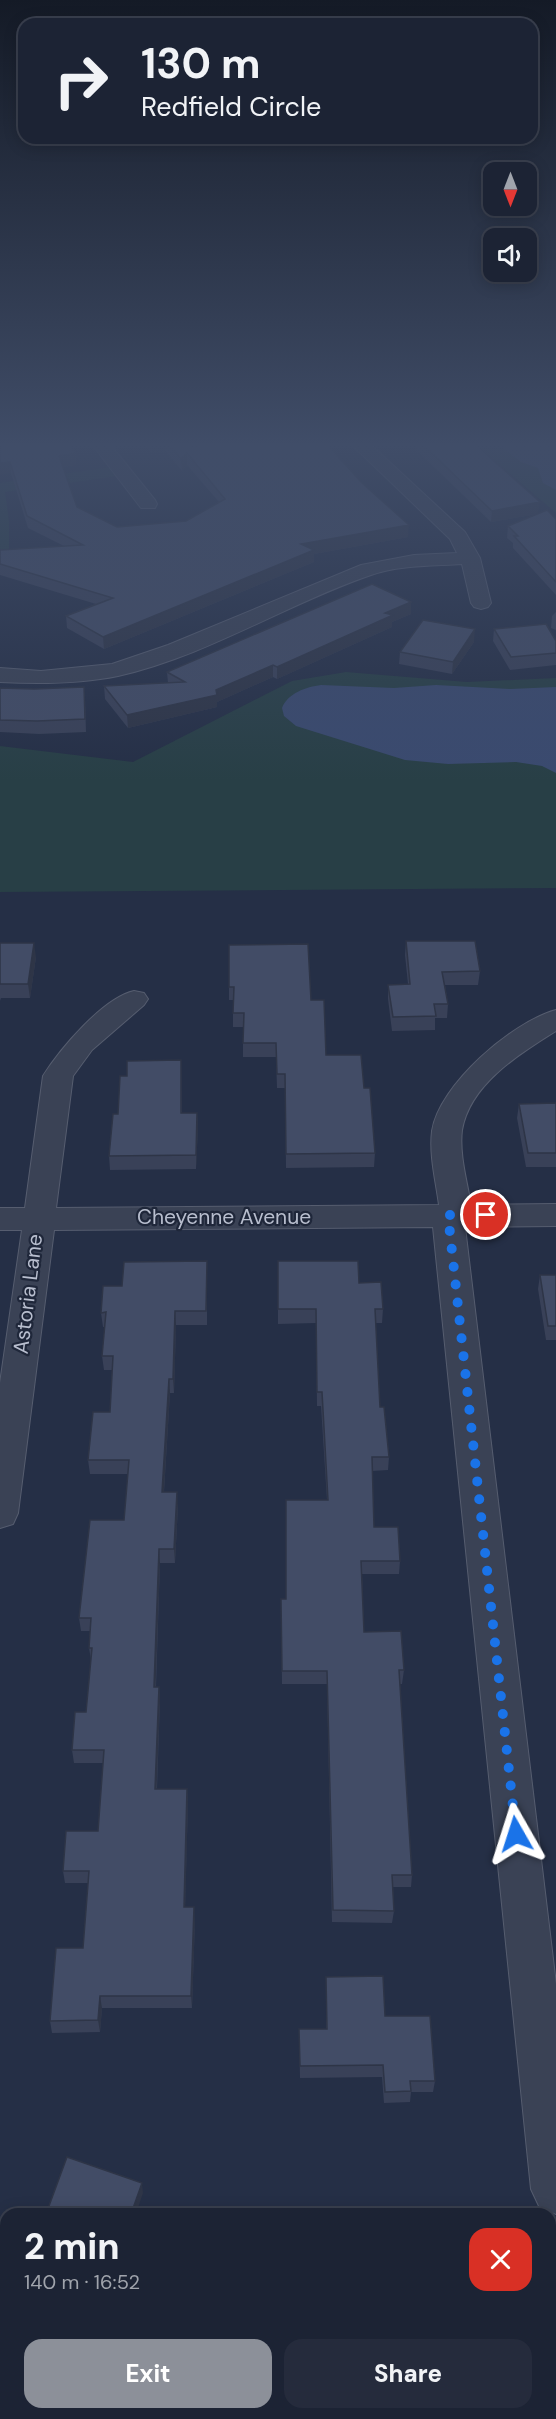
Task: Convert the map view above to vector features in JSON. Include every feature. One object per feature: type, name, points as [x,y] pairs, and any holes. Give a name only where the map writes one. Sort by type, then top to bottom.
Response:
[{"type":"street","points":[[0,675],[41,678],[115,670],[176,650],[368,569],[414,561],[470,558],[481,603]]},
{"type":"street","name":"Astoria Lane","points":[[0,1513],[37,1218],[58,1076],[67,1060],[88,1038],[134,999]]},
{"type":"street","points":[[556,1019],[518,1041],[480,1075],[455,1103],[447,1132],[452,1215],[556,2189]]},
{"type":"street","name":"Cheyenne Avenue","points":[[0,1219],[556,1215]]},
{"type":"shaded area","points":[[346,672],[467,682],[556,678],[556,888],[0,892],[0,746],[133,762],[292,681]]},
{"type":"water","points":[[321,685],[394,688],[436,685],[510,689],[556,687],[556,773],[542,766],[516,762],[448,764],[405,760],[296,726],[284,716],[282,708],[289,698],[304,689]]},
{"type":"building","points":[[0,556],[300,556],[103,637],[66,616],[113,598],[0,564]]},
{"type":"building","points":[[532,556],[556,556],[556,582]]},
{"type":"building","points":[[372,584],[411,602],[385,613],[393,615],[277,667],[273,665],[216,690],[217,695],[127,715],[104,686],[185,682],[167,672]]},
{"type":"building","points":[[423,620],[475,629],[453,662],[400,652]]},
{"type":"building","points":[[546,624],[556,641],[556,653],[511,657],[494,629]]},
{"type":"building","points":[[84,687],[85,719],[0,720],[0,688]]},
{"type":"building","points":[[406,941],[475,941],[480,971],[442,972],[448,1004],[434,1004],[436,1016],[393,1017],[388,985],[410,984]]},
{"type":"building","points":[[0,943],[34,943],[28,984],[0,984]]},
{"type":"building","points":[[308,944],[311,1000],[324,1000],[326,1055],[361,1055],[364,1088],[370,1088],[375,1153],[286,1154],[285,1074],[277,1074],[276,1043],[243,1043],[244,1013],[233,1013],[234,987],[229,987],[229,945]]},
{"type":"building","points":[[181,1060],[181,1113],[197,1113],[196,1155],[109,1156],[113,1114],[118,1114],[120,1076],[127,1076],[127,1061]]},
{"type":"building","points":[[556,1103],[556,1153],[528,1153],[519,1104]]},
{"type":"building","points":[[207,1261],[206,1311],[175,1311],[173,1379],[169,1379],[162,1492],[177,1492],[174,1549],[159,1549],[154,1687],[159,1687],[155,1789],[187,1789],[184,1907],[194,1907],[191,1996],[100,1996],[98,2020],[50,2021],[56,1948],[83,1948],[89,1871],[63,1871],[66,1831],[98,1831],[104,1750],[72,1750],[75,1712],[86,1712],[92,1648],[89,1648],[91,1618],[79,1618],[90,1520],[124,1520],[129,1460],[88,1460],[93,1412],[110,1412],[113,1356],[102,1356],[106,1312],[101,1313],[103,1286],[122,1286],[124,1262]]},
{"type":"building","points":[[278,1261],[358,1261],[359,1283],[381,1282],[383,1309],[375,1309],[380,1407],[384,1407],[389,1457],[372,1457],[374,1527],[398,1527],[400,1561],[361,1561],[364,1632],[401,1631],[404,1670],[399,1670],[412,1875],[392,1875],[394,1911],[333,1910],[327,1671],[282,1671],[281,1599],[286,1599],[286,1500],[328,1500],[322,1392],[317,1392],[316,1309],[278,1309]]},
{"type":"building","points":[[540,1275],[556,1275],[556,1326],[548,1326]]},
{"type":"building","points":[[383,1976],[385,2016],[430,2016],[435,2081],[410,2081],[411,2091],[385,2092],[383,2065],[300,2066],[299,2029],[327,2029],[326,1977]]},
{"type":"building","points":[[67,2157],[142,2183],[133,2208],[48,2208]]},
{"type":"route","points":[[486,1215],[448,1215],[516,1834]]}]
